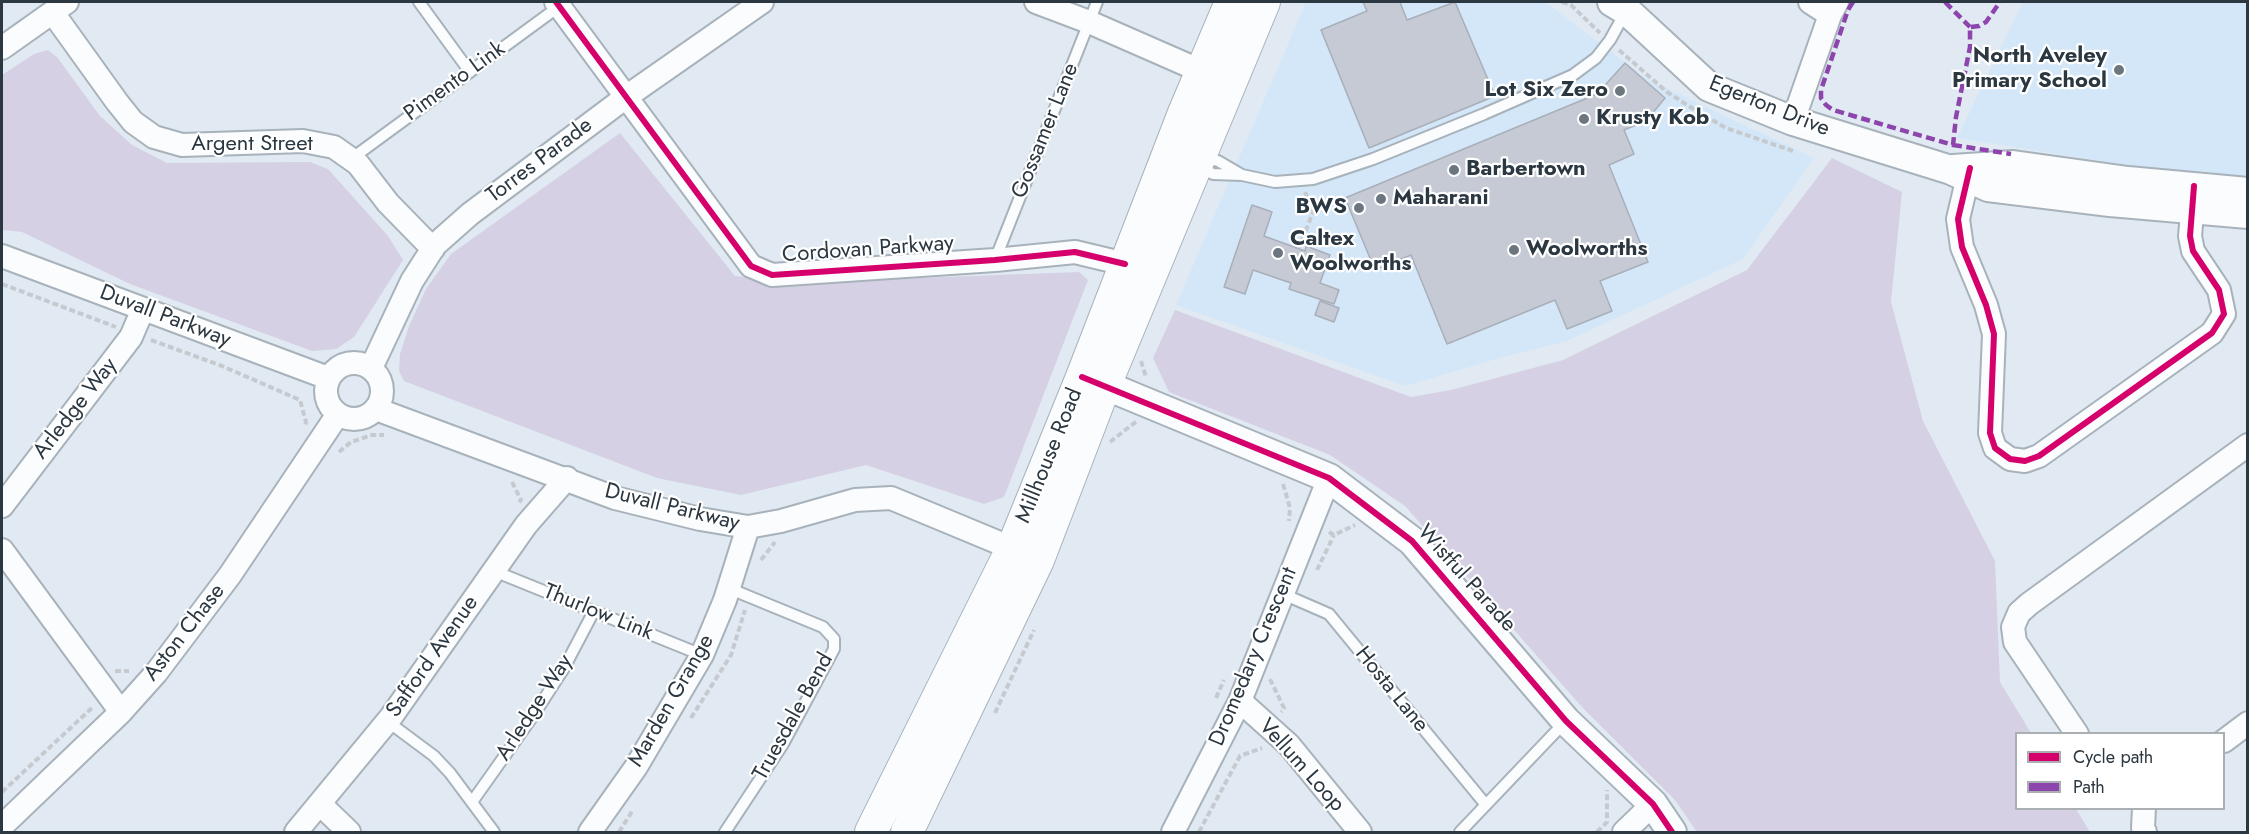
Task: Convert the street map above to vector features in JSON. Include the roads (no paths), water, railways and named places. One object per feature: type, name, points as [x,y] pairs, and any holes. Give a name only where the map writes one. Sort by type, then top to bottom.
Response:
[{"type":"main road","name":"Millhouse Road","points":[[1094,381],[1125,264],[1201,71],[1232,2]]},
{"type":"main road","name":"Millhouse Road","points":[[907,832],[1025,553],[1094,381],[1193,154],[1264,2]]},
{"type":"main road","name":"Millhouse Road","points":[[879,830],[1025,553]]},
{"type":"street","name":"Torres Parade","points":[[371,368],[412,281],[433,249],[470,214],[626,97],[762,2]]},
{"type":"street","points":[[1036,2],[1093,12],[1201,71]]},
{"type":"street","points":[[1793,121],[1834,8],[1810,2]]},
{"type":"street","name":"Cordovan Parkway","points":[[560,3],[626,97],[751,266],[772,274],[995,260],[1075,252],[1125,264]]},
{"type":"street","name":"Egerton Drive","points":[[1619,6],[1709,87],[1793,121],[1963,172],[1989,187],[2110,202],[2193,198],[2247,192]]},
{"type":"street","points":[[2,48],[60,7]]},
{"type":"street","name":"Argent Street","points":[[60,7],[117,102],[133,122],[153,137],[182,145],[303,141],[334,147],[358,164],[388,202],[433,249]]},
{"type":"street","points":[[1963,172],[1958,219],[1959,235],[1989,313],[1994,334],[1990,433],[1995,448],[2010,459],[2025,461],[2039,456],[2212,333],[2224,314],[2219,290],[2193,251],[2190,236],[2193,198]]},
{"type":"street","name":"Egerton Drive","points":[[2193,198],[2247,214]]},
{"type":"street","name":"Duvall Parkway","points":[[2,256],[328,378]]},
{"type":"street","name":"Arledge Way","points":[[2,506],[133,333],[143,309]]},
{"type":"street","points":[[346,363],[358,363],[371,368],[381,383],[380,402],[376,409],[362,418],[349,418],[338,414],[326,398],[328,378],[337,368],[346,363]]},
{"type":"street","name":"Wistful Parade","points":[[1094,381],[1329,478],[1412,541],[1566,721],[1653,804],[1672,832]]},
{"type":"street","name":"Duvall Parkway","points":[[376,409],[567,478],[615,498],[700,519],[748,527],[781,521],[855,500],[891,498],[1025,553]]},
{"type":"street","name":"Aston Chase","points":[[2,826],[121,712],[186,634],[230,575],[338,414]]},
{"type":"street","points":[[2076,732],[2015,642],[2013,627],[2019,613],[2247,445]]},
{"type":"street","name":"Safford Avenue","points":[[296,832],[321,805],[387,721],[526,525],[567,478]]},
{"type":"street","name":"Dromedary Crescent","points":[[1173,832],[1293,598],[1312,521],[1329,478]]},
{"type":"street","name":"Marden Grange","points":[[590,832],[636,766],[702,655],[728,588],[748,527]]},
{"type":"street","points":[[2,550],[121,712]]},
{"type":"street","name":"Vellum Loop","points":[[1240,701],[1288,746],[1360,832]]},
{"type":"street","points":[[2225,740],[2247,723]]},
{"type":"street","points":[[1624,832],[1653,804]]},
{"type":"street","points":[[321,805],[349,832]]},
{"type":"street","points":[[2144,810],[2145,832]]},
{"type":"lane","points":[[419,2],[470,72]]},
{"type":"lane","name":"Pimento Link","points":[[351,159],[560,3]]},
{"type":"lane","points":[[1188,103],[1193,154],[1218,161],[1242,175],[1275,182],[1313,179],[1373,159],[1573,75],[1596,58],[1610,40],[1619,6]]},
{"type":"lane","name":"Gossamer Lane","points":[[995,260],[1093,12]]},
{"type":"lane","points":[[1139,229],[1156,217],[1166,189]]},
{"type":"lane","name":"Thurlow Link","points":[[494,571],[702,655]]},
{"type":"lane","name":"Truesdale Bend","points":[[725,832],[783,744],[834,649],[834,639],[823,627],[728,588]]},
{"type":"lane","name":"Hosta Lane","points":[[1293,598],[1329,614],[1486,805]]},
{"type":"lane","name":"Arledge Way","points":[[472,802],[536,713],[564,668],[594,611]]},
{"type":"lane","points":[[387,721],[434,756],[450,772],[494,832]]},
{"type":"lane","points":[[1460,832],[1566,721]]},
{"type":"place","name":"North Aveley Primary School","points":[[2119,70]]},
{"type":"place","name":"Lot Six Zero","points":[[1620,91]]},
{"type":"place","name":"Krusty Kob","points":[[1584,119]]},
{"type":"place","name":"Barbertown","points":[[1454,170]]},
{"type":"place","name":"Maharani","points":[[1381,199]]},
{"type":"place","name":"BWS","points":[[1359,208]]},
{"type":"place","name":"Woolworths","points":[[1514,250]]},
{"type":"place","name":"Caltex Woolworths","points":[[1278,253]]}]
